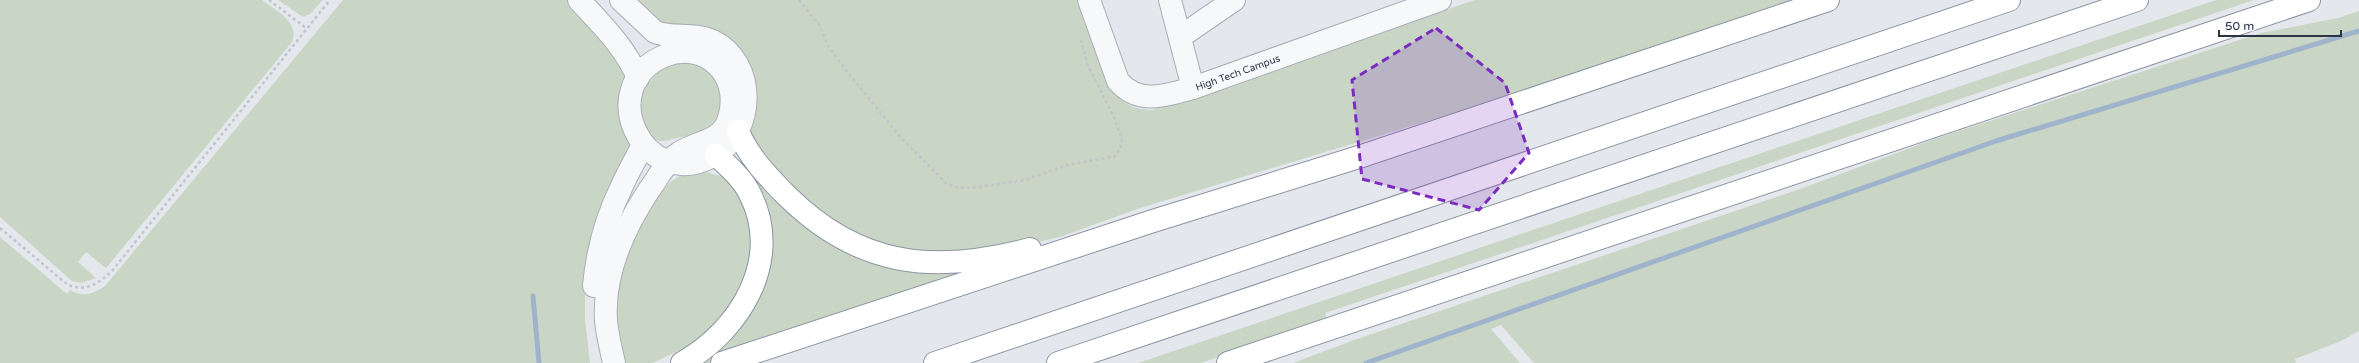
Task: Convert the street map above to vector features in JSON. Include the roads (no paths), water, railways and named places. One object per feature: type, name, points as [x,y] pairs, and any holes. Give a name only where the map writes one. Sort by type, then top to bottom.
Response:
[{"type":"highway","points":[[722,363],[1153,221],[1362,156],[1828,0]]},
{"type":"highway","points":[[935,363],[2009,0]]},
{"type":"highway","points":[[1058,363],[2138,0]]},
{"type":"highway","points":[[1228,363],[2308,0]]},
{"type":"highway","points":[[733,125],[742,142],[761,168],[801,210],[841,239],[859,248],[880,255],[931,263],[964,262],[1020,252],[1136,218],[1153,221]]},
{"type":"highway","points":[[682,363],[709,344],[733,321],[754,285],[760,261],[762,235],[755,205],[742,182],[716,155]]},
{"type":"highway","points":[[1258,363],[1320,332]]},
{"type":"street","points":[[579,0],[620,48],[634,68],[638,78]]},
{"type":"street","points":[[604,0],[650,46],[665,56]]},
{"type":"street","points":[[614,363],[606,319],[608,279],[612,265],[642,202],[670,162],[680,152],[700,145],[733,125],[744,115],[747,98],[743,76],[735,60],[725,49],[701,37],[671,35],[655,32],[621,0]]},
{"type":"street","name":"High Tech Campus","points":[[1089,0],[1114,73],[1125,90],[1153,98],[1193,88],[1440,0]]},
{"type":"street","points":[[1170,0],[1193,88]]},
{"type":"street","points":[[1180,37],[1234,0]]},
{"type":"street","points":[[675,53],[696,53],[712,59],[722,68],[731,90],[733,125],[732,140],[716,155],[704,161],[691,164],[670,162],[653,154],[643,145],[634,130],[629,109],[632,91],[638,78],[649,66],[665,56],[675,53]]},
{"type":"street","points":[[601,363],[593,319],[594,284],[599,254],[608,220],[616,199],[643,145]]},
{"type":"waterway","points":[[1366,363],[1996,141],[2359,31]]},
{"type":"waterway","points":[[533,296],[539,363]]}]
